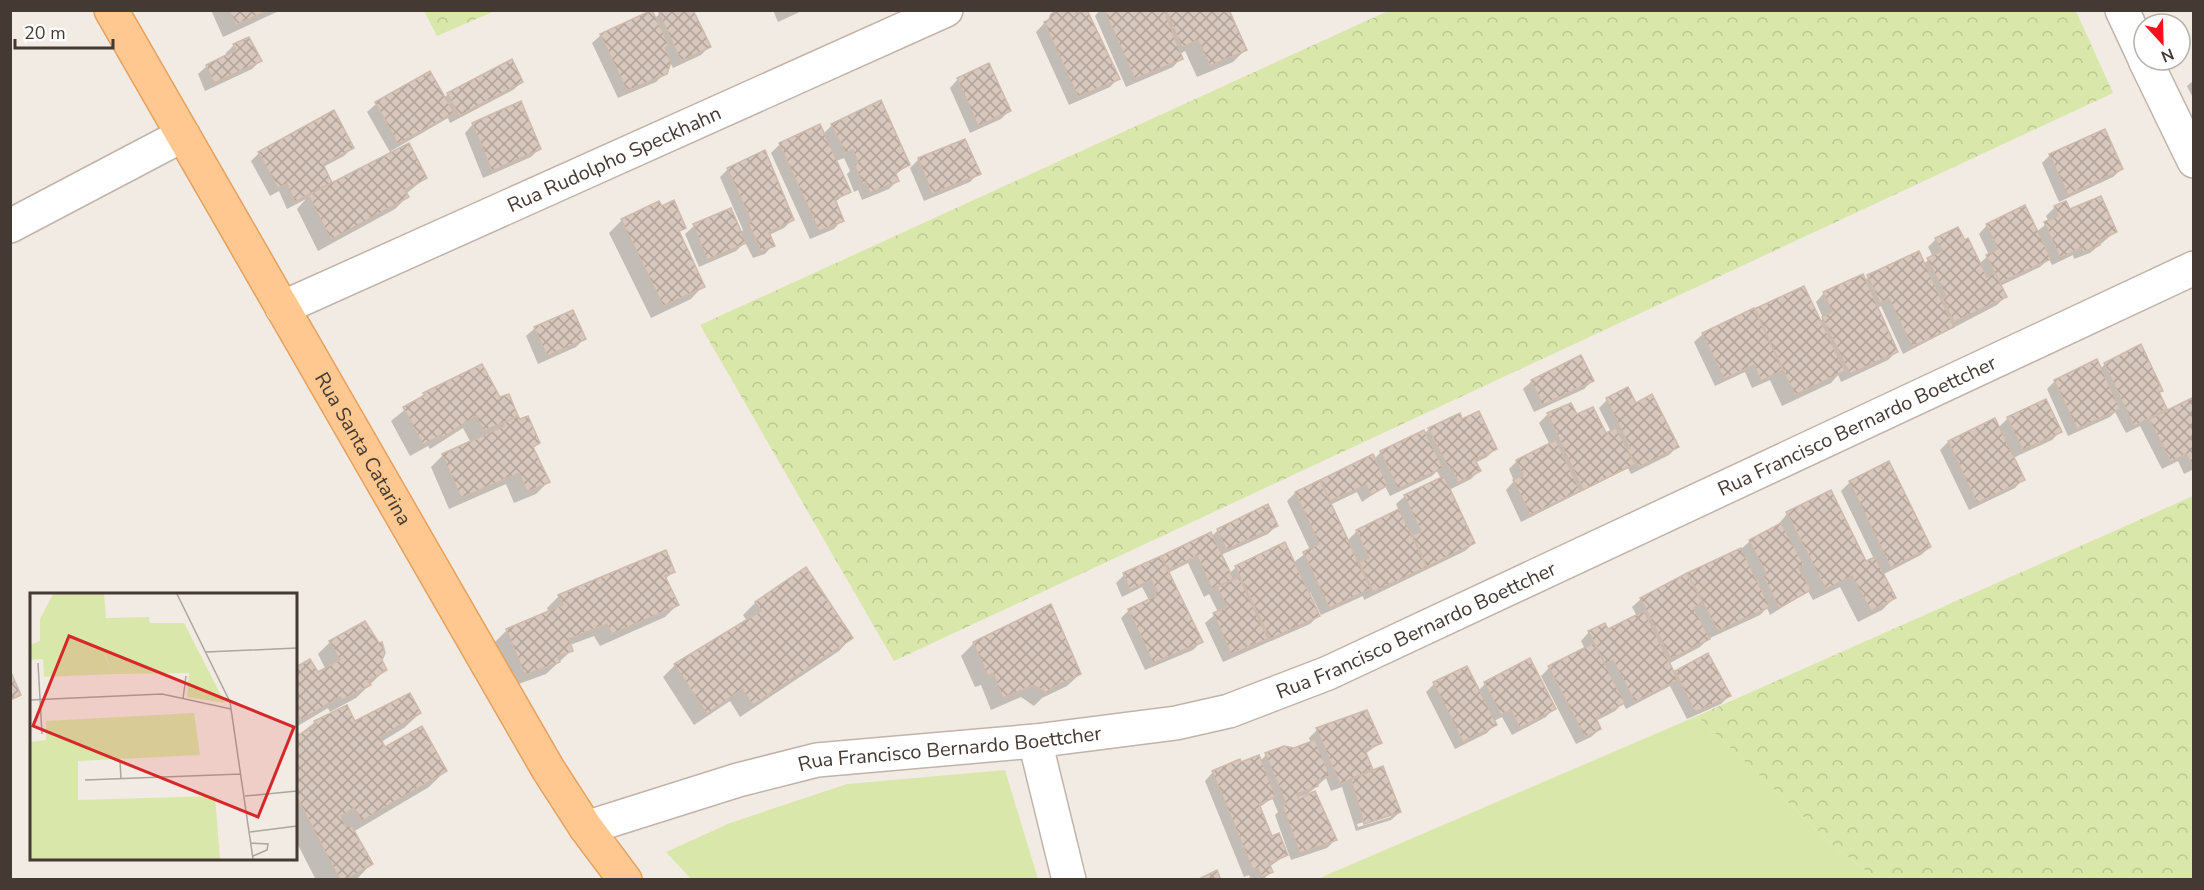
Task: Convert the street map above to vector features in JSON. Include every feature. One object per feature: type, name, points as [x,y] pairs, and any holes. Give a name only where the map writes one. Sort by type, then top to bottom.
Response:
[{"type":"main road","name":"Rua Santa Catarina","points":[[111,10],[548,769],[586,828],[625,879]]},
{"type":"street","name":"Rua Rudolpho Speckhahn","points":[[282,308],[946,10]]},
{"type":"street","points":[[2122,10],[2132,31]]},
{"type":"street","points":[[2151,72],[2193,161]]},
{"type":"street","points":[[10,226],[183,135]]},
{"type":"street","name":"Rua Francisco Bernardo Boettcher","points":[[586,828],[738,780],[817,760],[1035,741],[1176,723],[1229,711],[1339,668],[2193,268]]},
{"type":"street","points":[[1035,741],[1069,879]]},
{"type":"green space","points":[[424,11],[495,11],[437,36]]},
{"type":"green space","points":[[1388,11],[2076,11],[2113,93],[894,661],[700,325]]},
{"type":"green space","points":[[2193,496],[2193,879],[1877,879],[1834,846],[1697,716]]},
{"type":"green space","points":[[1697,716],[1834,846],[1877,879],[1315,880]]},
{"type":"green space","points":[[1005,770],[1038,879],[691,879],[666,852],[730,823],[847,784]]},
{"type":"building","points":[[229,10],[269,10],[236,25]]},
{"type":"building","points":[[652,10],[669,46],[665,48],[671,62],[667,74],[627,91],[600,34]]},
{"type":"building","points":[[663,10],[693,10],[711,47],[681,61],[659,13]]},
{"type":"building","points":[[1059,10],[1075,10],[1076,13],[1087,10],[1120,79],[1078,97],[1044,22],[1049,20],[1051,14]]},
{"type":"building","points":[[1104,10],[1164,10],[1183,59],[1135,79]]},
{"type":"building","points":[[1166,10],[1229,10],[1247,50],[1210,66],[1198,40],[1182,47]]},
{"type":"building","points":[[249,37],[262,61],[214,83],[206,65],[236,50],[233,44]]},
{"type":"building","points":[[512,59],[523,82],[459,116],[447,93]]},
{"type":"building","points":[[989,63],[1011,111],[978,126],[957,78]]},
{"type":"building","points":[[430,71],[454,113],[398,144],[375,102]]},
{"type":"building","points":[[881,100],[910,165],[895,172],[899,181],[870,193],[866,183],[863,185],[854,164],[858,163],[853,150],[845,153],[831,124]]},
{"type":"building","points":[[521,101],[541,149],[492,171],[472,123]]},
{"type":"building","points":[[334,110],[354,148],[323,164],[332,183],[295,202],[287,184],[278,188],[258,152]]},
{"type":"building","points":[[820,124],[851,192],[835,199],[844,221],[819,231],[779,143]]},
{"type":"building","points":[[2105,129],[2123,169],[2068,195],[2049,154]]},
{"type":"building","points":[[965,139],[981,174],[932,194],[918,158]]},
{"type":"building","points":[[409,143],[427,178],[405,190],[409,197],[331,240],[308,195]]},
{"type":"building","points":[[765,150],[794,220],[769,232],[775,246],[761,251],[748,223],[751,221],[727,168]]},
{"type":"building","points":[[2101,196],[2117,232],[2098,241],[2100,245],[2083,252],[2081,248],[2060,258],[2044,222],[2058,216],[2054,206],[2066,201],[2070,209]]},
{"type":"building","points":[[674,200],[686,228],[679,231],[705,287],[663,306],[621,219],[659,201],[662,206]]},
{"type":"building","points":[[2025,205],[2051,259],[2000,283],[1986,255],[1998,249],[1986,224]]},
{"type":"building","points":[[731,208],[746,243],[707,260],[693,224]]},
{"type":"building","points":[[1958,227],[1965,240],[1968,238],[1987,277],[1995,273],[2007,297],[1954,322],[1942,297],[1946,296],[1927,258],[1942,251],[1935,238]]},
{"type":"building","points":[[1919,251],[1954,327],[1912,347],[1889,299],[1880,303],[1867,275]]},
{"type":"building","points":[[1863,274],[1898,352],[1850,374],[1822,317],[1832,312],[1823,292]]},
{"type":"building","points":[[1804,286],[1845,371],[1795,395],[1754,309]]},
{"type":"building","points":[[1754,308],[1783,370],[1761,381],[1754,365],[1724,379],[1702,333]]},
{"type":"building","points":[[573,310],[586,339],[547,356],[534,327]]},
{"type":"building","points":[[2141,344],[2163,391],[2159,392],[2167,409],[2134,426],[2104,363]]},
{"type":"building","points":[[1581,355],[1594,381],[1542,405],[1531,380]]},
{"type":"building","points":[[2097,359],[2120,409],[2077,429],[2054,380]]},
{"type":"building","points":[[482,364],[500,397],[509,394],[518,416],[484,431],[476,416],[442,438],[441,435],[423,445],[403,407],[425,395],[423,393]]},
{"type":"building","points":[[1628,387],[1636,403],[1652,394],[1679,447],[1639,467],[1627,450],[1630,448],[1606,398]]},
{"type":"building","points":[[2194,397],[2193,466],[2186,454],[2171,462],[2149,419]]},
{"type":"building","points":[[2046,399],[2062,432],[2023,450],[2007,417]]},
{"type":"building","points":[[1571,403],[1577,414],[1593,407],[1606,433],[1616,428],[1635,464],[1583,490],[1547,413]]},
{"type":"building","points":[[1479,411],[1497,449],[1475,460],[1481,471],[1458,483],[1428,428],[1460,413],[1462,419]]},
{"type":"building","points":[[518,416],[520,419],[528,416],[540,443],[533,447],[550,482],[527,492],[519,473],[461,498],[442,454],[504,426],[503,423]]},
{"type":"building","points":[[1995,418],[2025,480],[1977,503],[1948,441]]},
{"type":"building","points":[[1424,430],[1443,468],[1398,489],[1380,451]]},
{"type":"building","points":[[1556,440],[1580,491],[1530,515],[1513,480],[1523,475],[1516,460]]},
{"type":"building","points":[[1373,454],[1388,485],[1371,495],[1366,485],[1330,501],[1320,480]]},
{"type":"building","points":[[1889,461],[1931,547],[1891,568],[1849,481]]},
{"type":"building","points":[[1444,476],[1475,543],[1427,567],[1412,535],[1421,532],[1404,495]]},
{"type":"building","points":[[1320,480],[1371,589],[1329,608],[1303,552],[1319,544],[1295,492]]},
{"type":"building","points":[[1831,490],[1866,561],[1875,557],[1896,598],[1871,611],[1852,576],[1826,589],[1786,512]]},
{"type":"building","points":[[1268,504],[1278,526],[1226,550],[1217,529]]},
{"type":"building","points":[[1399,509],[1427,567],[1373,592],[1359,562],[1369,558],[1356,530]]},
{"type":"building","points":[[1781,523],[1804,565],[1799,568],[1811,590],[1779,608],[1763,576],[1766,574],[1749,540]]},
{"type":"building","points":[[1211,532],[1234,580],[1212,589],[1197,556],[1168,570],[1161,556]]},
{"type":"building","points":[[1285,542],[1320,616],[1270,639],[1235,566]]},
{"type":"building","points":[[1741,548],[1770,607],[1718,631],[1687,573]]},
{"type":"building","points":[[666,550],[675,572],[665,576],[679,605],[612,634],[607,624],[569,639],[573,651],[558,656],[560,662],[525,675],[506,629],[563,605],[558,595]]},
{"type":"building","points":[[1161,556],[1203,642],[1153,663],[1128,609],[1156,596],[1154,592],[1157,591],[1151,580],[1130,590],[1123,573]]},
{"type":"building","points":[[806,567],[853,638],[753,705],[742,689],[707,714],[674,664],[761,611],[755,602]]},
{"type":"building","points":[[1687,573],[1703,603],[1694,608],[1710,639],[1671,659],[1640,598]]},
{"type":"building","points":[[1239,577],[1268,639],[1231,654],[1213,613],[1227,607],[1217,587]]},
{"type":"building","points":[[1051,604],[1081,674],[1051,688],[1048,694],[1034,685],[1003,698],[993,673],[988,676],[973,642]]},
{"type":"building","points":[[1644,611],[1678,680],[1635,702],[1613,660],[1605,664],[1588,631],[1605,623],[1608,629]]},
{"type":"building","points":[[365,621],[379,643],[382,642],[385,653],[382,660],[387,670],[368,681],[371,685],[342,700],[340,697],[301,720],[297,713],[297,666],[310,659],[318,672],[340,660],[329,641]]},
{"type":"building","points":[[1594,643],[1625,703],[1596,718],[1601,729],[1585,737],[1548,666]]},
{"type":"building","points":[[1708,653],[1731,696],[1695,712],[1675,671]]},
{"type":"building","points":[[1530,658],[1556,709],[1520,728],[1511,710],[1501,715],[1484,682]]},
{"type":"building","points":[[1467,666],[1497,725],[1463,742],[1433,682]]},
{"type":"building","points":[[10,670],[21,695],[10,700]]},
{"type":"building","points":[[410,693],[421,713],[380,737],[385,747],[422,726],[447,771],[362,821],[354,808],[341,816],[346,827],[351,825],[373,864],[346,880],[340,880],[297,798],[297,736],[316,726],[314,721],[347,705],[355,721]]},
{"type":"building","points":[[1367,710],[1382,743],[1365,750],[1373,770],[1340,784],[1316,728]]},
{"type":"building","points":[[1315,740],[1330,776],[1316,781],[1318,786],[1297,794],[1299,799],[1315,791],[1337,840],[1300,853],[1282,805],[1286,804],[1265,753],[1284,746],[1294,748]]},
{"type":"building","points":[[1259,755],[1276,797],[1259,804],[1272,836],[1279,833],[1288,855],[1269,863],[1273,872],[1262,877],[1258,868],[1253,870],[1212,771],[1240,759],[1241,762]]},
{"type":"building","points":[[1383,766],[1401,812],[1364,824],[1351,779]]},
{"type":"building","points":[[1217,870],[1221,880],[1197,880]]}]
